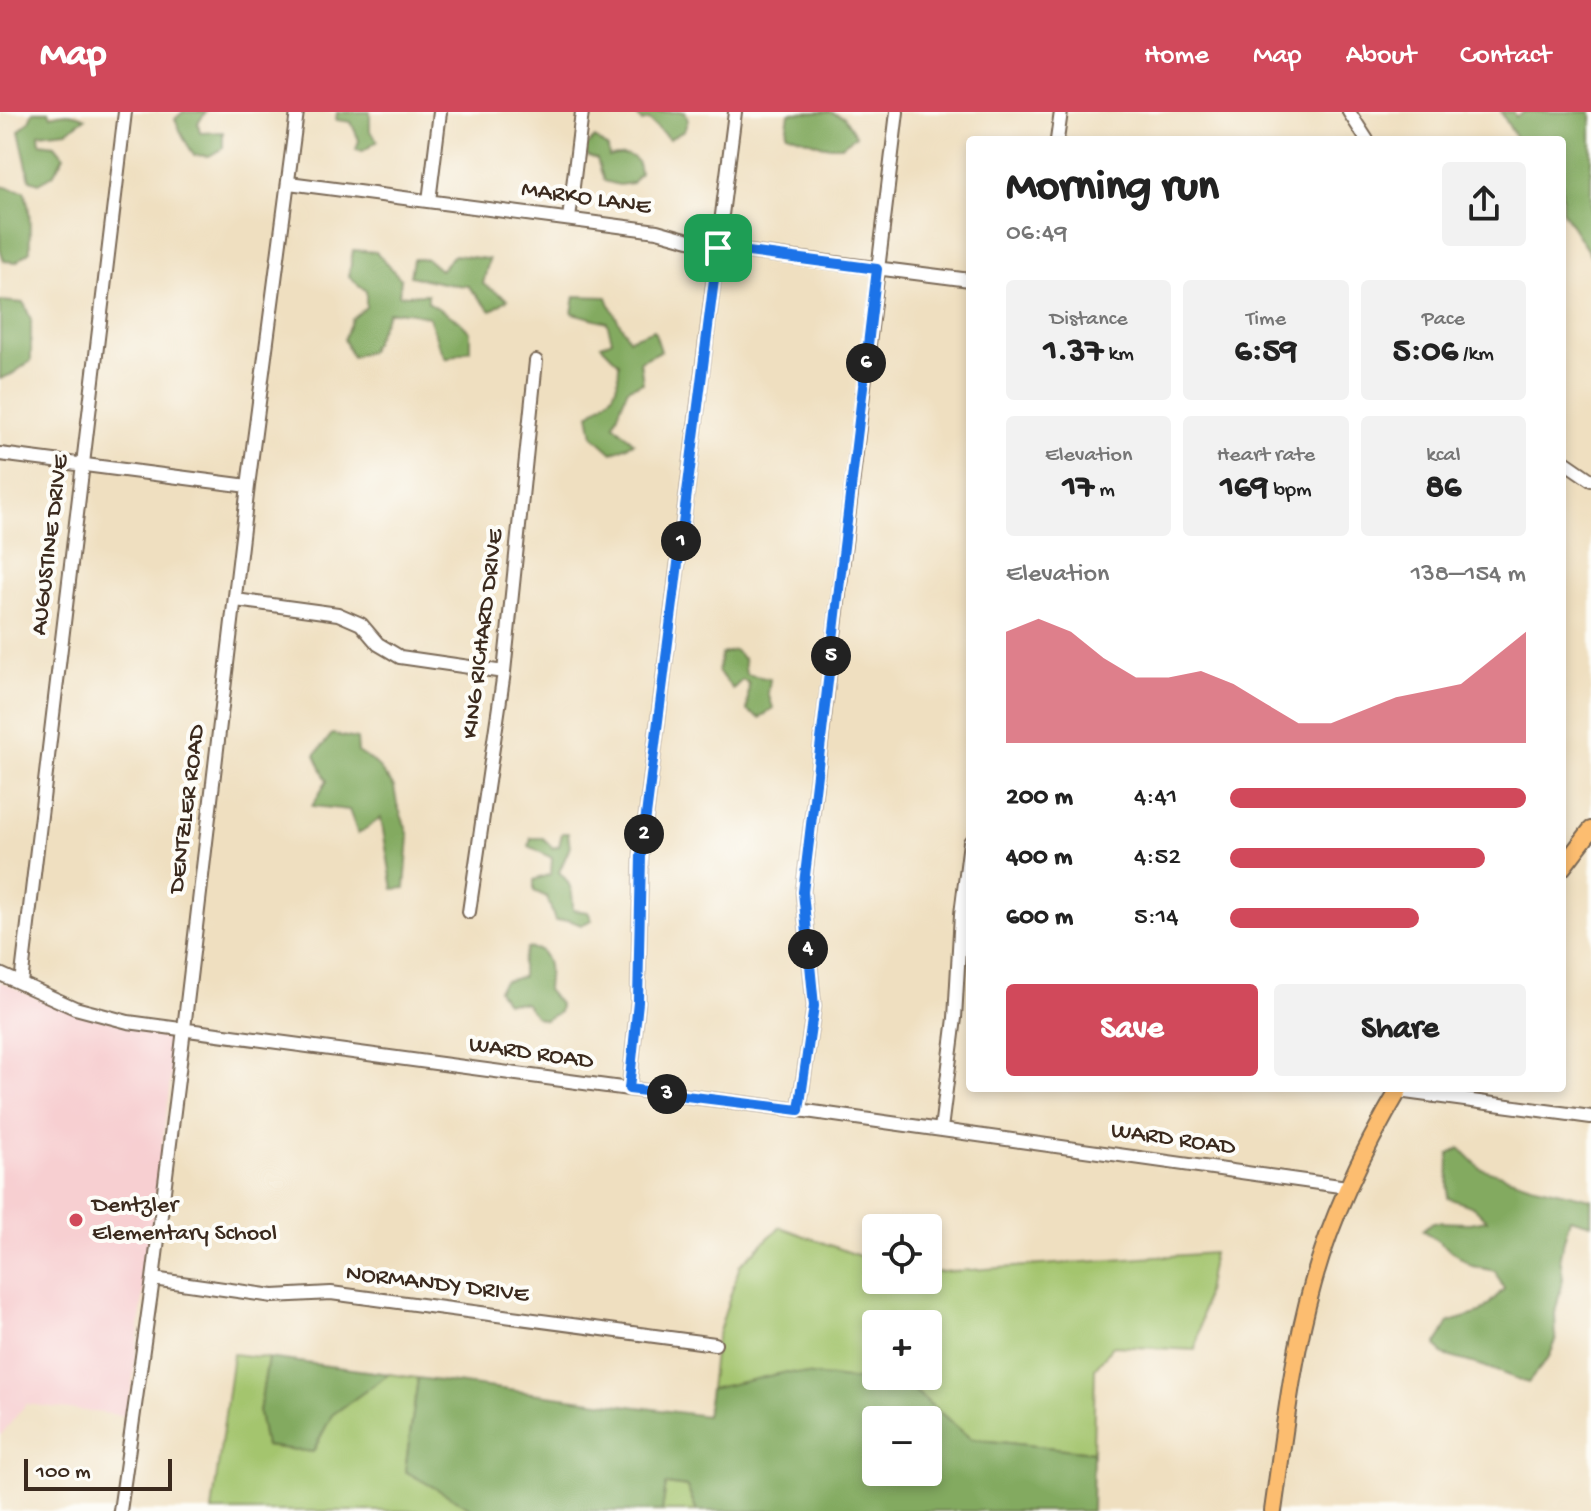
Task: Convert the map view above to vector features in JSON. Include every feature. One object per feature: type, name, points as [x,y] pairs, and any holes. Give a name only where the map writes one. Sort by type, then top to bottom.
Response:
[{"type":"main road","points":[[1566,863],[1591,830]]},
{"type":"main road","points":[[1273,1511],[1299,1342],[1313,1281],[1347,1187],[1398,1092]]},
{"type":"street","name":"AUGUSTINE DRIVE","points":[[21,983],[125,112]]},
{"type":"street","name":"DENTZLER ROAD","points":[[120,1511],[153,1279],[248,486],[297,112]]},
{"type":"street","points":[[429,201],[440,112]]},
{"type":"street","points":[[569,219],[582,112]]},
{"type":"street","points":[[629,1089],[638,1002],[641,855],[735,112]]},
{"type":"street","points":[[799,1110],[814,1006],[803,892],[897,112]]},
{"type":"street","points":[[1058,136],[1061,112]]},
{"type":"street","points":[[1349,112],[1364,136]]},
{"type":"street","name":"MARKO LANE","points":[[289,183],[657,231],[718,248],[966,280]]},
{"type":"street","name":"KING RICHARD DRIVE","points":[[469,912],[504,672],[536,361]]},
{"type":"street","points":[[0,454],[248,486]]},
{"type":"street","points":[[1566,463],[1591,480]]},
{"type":"street","points":[[236,600],[338,614],[361,624],[378,644],[400,657],[504,672]]},
{"type":"street","points":[[941,1129],[966,915]]},
{"type":"street","name":"WARD ROAD","points":[[0,974],[75,1008],[128,1022],[941,1129],[1347,1187]]},
{"type":"street","points":[[1413,1092],[1591,1117]]},
{"type":"street","name":"NORMANDY DRIVE","points":[[153,1279],[273,1296],[331,1293],[715,1344]]},
{"type":"shaded area","name":"Dentzler Elementary School","points":[[0,981],[38,999],[176,1036],[128,1416],[26,1404],[0,1436]]},
{"type":"green space","points":[[33,112],[49,112],[51,116],[73,114],[85,118],[67,131],[39,134],[40,143],[55,145],[64,156],[53,175],[39,183],[30,180],[19,131]]},
{"type":"green space","points":[[183,112],[206,112],[198,123],[200,133],[223,132],[223,148],[209,156],[194,155],[175,119]]},
{"type":"green space","points":[[337,112],[370,112],[370,131],[378,141],[363,151],[356,150],[359,140],[351,122],[336,120]]},
{"type":"green space","points":[[635,112],[685,112],[688,120],[684,131],[669,139],[649,120],[642,122]]},
{"type":"green space","points":[[830,112],[844,117],[856,136],[841,146],[824,146],[786,133],[789,113]]},
{"type":"green space","points":[[1501,112],[1514,112],[1516,117],[1525,112],[1591,112],[1591,256],[1566,217],[1566,136],[1515,136]]},
{"type":"green space","points":[[595,138],[608,148],[609,157],[628,155],[635,158],[640,173],[632,183],[619,185],[604,181],[597,159],[588,156],[584,148]]},
{"type":"green space","points":[[0,186],[24,191],[28,205],[30,251],[16,262],[4,261],[0,248]]},
{"type":"green space","points":[[353,250],[376,252],[401,279],[399,295],[428,294],[428,302],[459,321],[470,332],[470,350],[446,359],[429,317],[408,312],[388,312],[370,351],[352,357],[344,339],[352,319],[366,307],[366,291],[349,277]]},
{"type":"green space","points":[[454,255],[489,259],[483,284],[508,299],[491,311],[468,286],[410,276],[413,259],[427,259],[440,270]]},
{"type":"green space","points":[[575,296],[607,297],[629,339],[654,330],[661,351],[640,361],[643,383],[628,388],[614,424],[634,443],[612,453],[593,436],[589,414],[604,403],[616,388],[619,363],[601,345],[612,340],[607,322],[572,313]]},
{"type":"green space","points":[[0,301],[24,303],[31,320],[31,361],[0,379]]},
{"type":"green space","points":[[734,650],[744,659],[746,674],[770,679],[768,693],[773,708],[760,718],[747,711],[749,683],[742,680],[733,689],[718,672],[721,654]]},
{"type":"green space","points":[[332,734],[357,739],[358,752],[376,764],[394,787],[409,836],[405,888],[393,889],[381,818],[358,834],[349,810],[312,806],[327,781],[315,755]]},
{"type":"green space","points":[[562,833],[568,833],[570,847],[559,872],[571,889],[573,910],[588,912],[592,920],[581,925],[569,920],[555,921],[547,897],[534,891],[534,880],[551,874],[552,858],[529,846],[531,838],[543,838],[553,848],[559,846]]},
{"type":"green space","points":[[527,948],[540,950],[544,955],[548,969],[547,990],[560,1005],[559,1012],[545,1020],[536,1017],[525,1003],[506,1002],[498,990],[504,981],[522,977]]},
{"type":"green space","points":[[1460,1148],[1480,1168],[1531,1185],[1591,1199],[1591,1224],[1570,1218],[1560,1255],[1563,1279],[1555,1313],[1556,1341],[1549,1357],[1528,1383],[1443,1355],[1436,1345],[1449,1322],[1480,1313],[1504,1289],[1495,1271],[1472,1266],[1423,1230],[1433,1222],[1487,1220],[1474,1207],[1448,1198],[1449,1154]]},
{"type":"green space","points":[[780,1227],[862,1257],[862,1294],[942,1294],[942,1272],[1213,1253],[1196,1350],[1113,1346],[1095,1368],[1093,1452],[971,1439],[942,1414],[942,1406],[932,1406],[914,1390],[942,1390],[942,1310],[862,1310],[862,1387],[710,1389],[715,1344],[740,1265]]},
{"type":"green space","points":[[233,1354],[268,1358],[259,1412],[265,1446],[313,1452],[331,1415],[389,1374],[418,1378],[405,1471],[476,1511],[212,1511]]},
{"type":"green space","points":[[268,1358],[389,1374],[332,1415],[313,1452],[265,1446],[259,1412]]},
{"type":"green space","points":[[787,1372],[862,1381],[862,1390],[914,1390],[932,1406],[862,1406],[862,1486],[942,1486],[942,1414],[971,1439],[1093,1452],[1092,1511],[697,1511],[687,1487],[666,1484],[662,1511],[476,1511],[405,1471],[418,1378],[706,1416],[710,1389]]},
{"type":"green space","points":[[666,1484],[687,1487],[697,1511],[662,1511]]},
{"type":"place","name":"Dentzler Elementary School","points":[[76,1220]]},
{"type":"route","points":[[718,248],[877,269],[803,892],[814,1006],[799,1110],[629,1089],[638,1002],[641,855],[718,248]]}]
